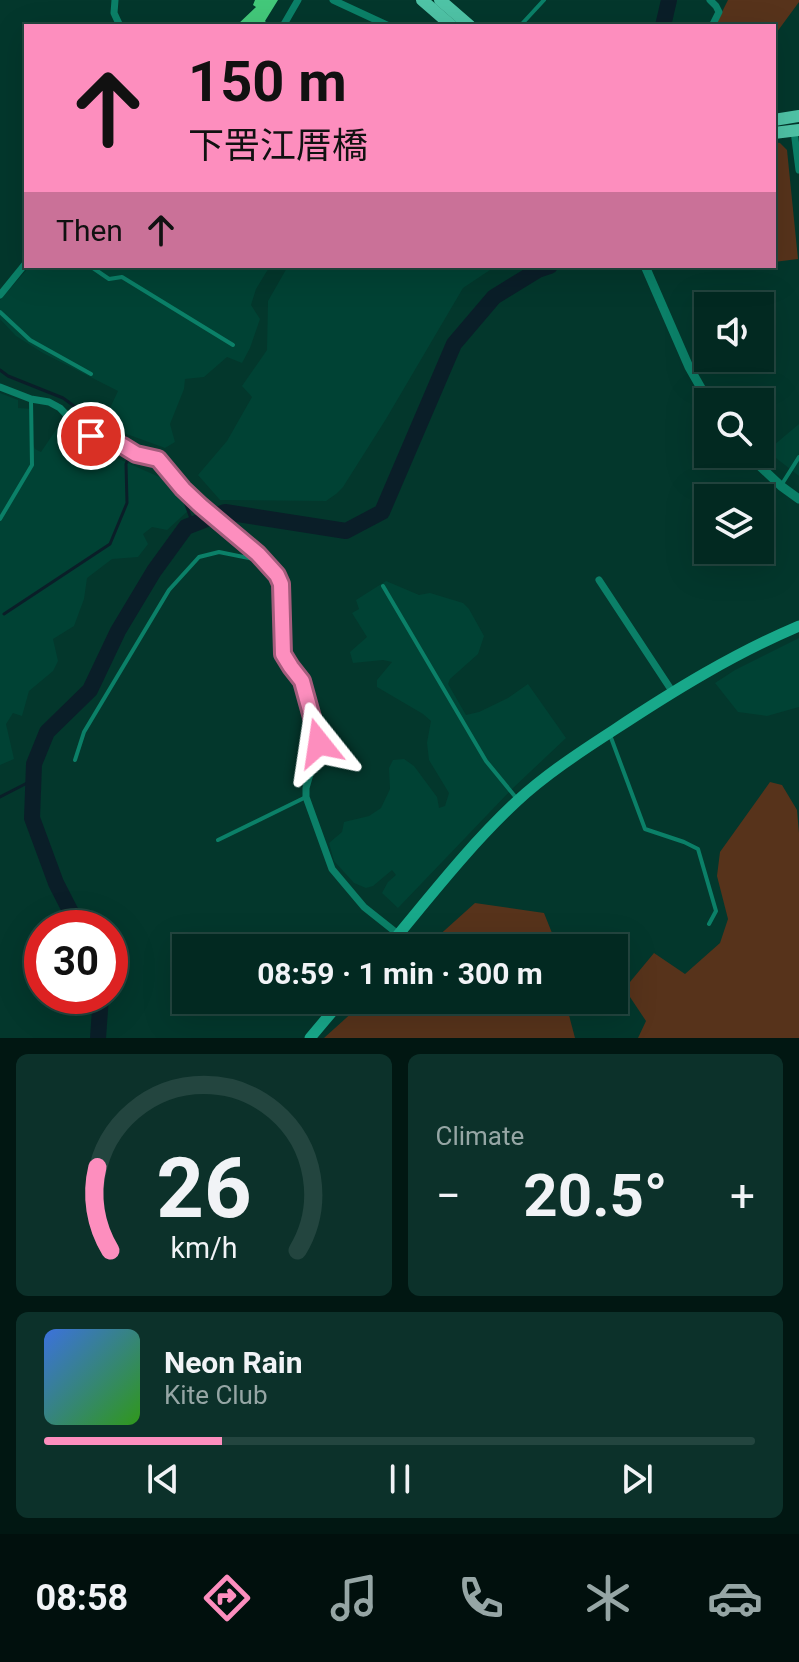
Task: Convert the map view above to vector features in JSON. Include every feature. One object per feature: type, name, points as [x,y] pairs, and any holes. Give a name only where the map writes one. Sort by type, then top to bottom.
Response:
[{"type":"main road","points":[[422,0],[450,24]]},
{"type":"main road","points":[[440,0],[468,24]]},
{"type":"main road","points":[[776,120],[799,116]]},
{"type":"main road","points":[[776,133],[796,130]]},
{"type":"main road","points":[[398,934],[458,862],[518,800],[553,772],[672,691],[729,659],[799,626]]},
{"type":"main road","points":[[310,1038],[330,1014]]},
{"type":"street","points":[[115,0],[114,13],[119,24]]},
{"type":"street","points":[[284,24],[298,0]]},
{"type":"street","points":[[333,0],[385,24]]},
{"type":"street","points":[[713,3],[719,12],[713,24]]},
{"type":"street","points":[[796,130],[799,170]]},
{"type":"street","points":[[0,295],[24,265]]},
{"type":"street","points":[[646,268],[701,388]]},
{"type":"street","points":[[0,387],[31,399],[49,402],[91,436],[123,446],[136,454],[158,459],[183,489],[258,554],[277,575],[281,584],[283,654],[302,681],[319,743],[306,797],[332,869],[364,907],[398,934]]},
{"type":"street","points":[[762,468],[799,499]]},
{"type":"street","points":[[599,580],[672,691]]},
{"type":"lane","points":[[522,24],[544,0]]},
{"type":"lane","points":[[93,268],[109,279],[122,277],[233,345]]},
{"type":"lane","points":[[0,312],[30,340],[91,374]]},
{"type":"lane","points":[[0,519],[32,465],[31,399]]},
{"type":"lane","points":[[781,486],[799,457]]},
{"type":"lane","points":[[75,760],[84,732],[169,590],[199,557],[219,552],[266,562]]},
{"type":"lane","points":[[383,586],[486,761],[518,800]]},
{"type":"lane","points":[[609,733],[645,829],[698,849],[716,911],[709,924]]},
{"type":"lane","points":[[218,840],[306,797]]},
{"type":"shaded area","points":[[728,0],[799,0],[776,33],[776,24],[716,24]]},
{"type":"shaded area","points":[[776,142],[787,150],[798,259],[776,262]]},
{"type":"shaded area","points":[[28,268],[269,268],[256,289],[251,305],[260,319],[242,363],[227,357],[204,377],[185,379],[170,424],[175,442],[165,448],[102,425],[118,391],[16,336],[0,319],[0,300]]},
{"type":"shaded area","points":[[287,268],[493,268],[463,288],[343,487],[326,501],[220,500],[198,475],[227,441],[252,397],[242,386],[267,350],[268,301]]},
{"type":"shaded area","points":[[0,393],[18,400],[18,408],[33,409],[35,449],[41,452],[60,424],[92,447],[166,480],[190,509],[167,530],[152,527],[143,534],[148,544],[138,557],[112,559],[87,578],[84,599],[74,626],[53,639],[58,661],[53,671],[29,691],[22,716],[13,713],[6,724],[14,759],[0,765]]},
{"type":"shaded area","points":[[799,424],[799,476],[774,456],[774,445]]},
{"type":"shaded area","points":[[386,581],[419,595],[430,593],[463,603],[469,609],[484,636],[478,654],[448,684],[466,715],[508,698],[528,684],[566,738],[512,789],[398,908],[382,893],[396,875],[392,870],[373,886],[366,888],[354,883],[334,861],[329,843],[342,832],[344,822],[369,816],[381,808],[390,789],[389,768],[393,760],[404,759],[414,766],[437,797],[439,808],[445,806],[449,793],[429,760],[427,743],[431,721],[377,687],[377,680],[392,662],[353,663],[350,652],[367,637],[352,613],[359,609],[356,600]]},
{"type":"shaded area","points":[[799,638],[799,707],[767,716],[738,712],[715,683]]},
{"type":"shaded area","points":[[770,782],[782,785],[797,810],[799,833],[799,1038],[638,1038],[646,1021],[628,994],[630,982],[654,953],[685,974],[720,943],[728,919],[717,876],[720,852]]},
{"type":"shaded area","points":[[475,903],[544,913],[552,934],[441,934]]},
{"type":"shaded area","points":[[351,1014],[569,1014],[575,1038],[324,1038]]},
{"type":"building","points":[[255,0],[278,0],[265,21],[267,24],[238,24],[256,7],[253,5]]},
{"type":"waterway","points":[[663,24],[669,0]]},
{"type":"waterway","points":[[70,910],[56,883],[32,818],[34,764],[47,732],[90,690],[118,631],[154,571],[186,527],[225,512],[346,531],[382,512],[454,344],[494,297],[544,268]]},
{"type":"waterway","points":[[0,370],[63,398],[114,435],[148,452]]},
{"type":"waterway","points":[[4,614],[110,544],[127,503],[128,459]]},
{"type":"waterway","points":[[158,466],[185,502],[193,524]]},
{"type":"waterway","points":[[0,797],[33,780]]},
{"type":"waterway","points":[[98,1038],[100,1014]]},
{"type":"route","points":[[91,436],[123,446],[136,454],[158,459],[183,489],[258,554],[277,575],[281,584],[283,654],[302,681],[319,743]]}]
